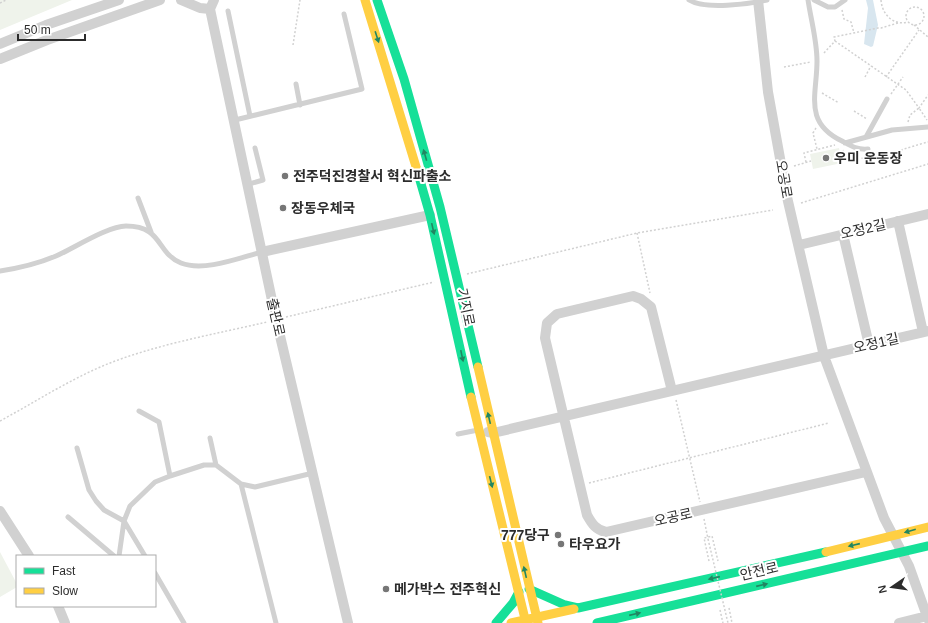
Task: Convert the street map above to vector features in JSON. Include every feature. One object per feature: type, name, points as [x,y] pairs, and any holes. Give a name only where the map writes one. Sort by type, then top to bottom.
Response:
[{"type":"street","points":[[0,44],[46,25],[119,0]]},
{"type":"street","points":[[0,59],[47,40],[160,0]]},
{"type":"street","name":"출판로","points":[[180,0],[200,8],[212,5],[276,319],[348,623]]},
{"type":"street","name":"기지로","points":[[365,0],[430,214],[479,430],[525,621]]},
{"type":"street","name":"기지로","points":[[377,0],[404,80],[440,207],[537,620]]},
{"type":"street","name":"오공로","points":[[761,1],[768,92],[790,213],[799,245],[824,356],[866,472],[892,536],[909,566],[928,618],[899,623]]},
{"type":"street","points":[[262,252],[430,214]]},
{"type":"street","name":"오정2길","points":[[799,245],[928,214]]},
{"type":"street","points":[[898,222],[926,332]]},
{"type":"street","points":[[843,234],[869,345]]},
{"type":"street","name":"오공로","points":[[674,396],[651,307],[641,299],[633,296],[557,314],[548,323],[545,338],[587,515],[593,526],[606,532],[866,472]]},
{"type":"street","name":"오정1길","points":[[824,356],[926,332]]},
{"type":"street","points":[[479,430],[493,433],[564,416],[674,396],[824,356]]},
{"type":"street","points":[[0,511],[28,555]]},
{"type":"street","points":[[511,623],[537,620],[578,608],[892,536],[928,526]]},
{"type":"street","name":"안전로","points":[[597,623],[928,546]]},
{"type":"street","points":[[529,589],[538,592],[564,606],[578,608]]},
{"type":"street","points":[[496,623],[513,603],[519,592]]},
{"type":"street","points":[[58,607],[65,623]]},
{"type":"lane","points":[[689,0],[694,3],[704,4],[761,1]]},
{"type":"lane","points":[[808,0],[817,61],[814,88],[819,121],[823,128],[835,138],[857,149],[868,148]]},
{"type":"lane","points":[[814,0],[828,7],[835,7],[845,0]]},
{"type":"lane","points":[[228,11],[250,116]]},
{"type":"lane","points":[[235,120],[362,89],[344,14]]},
{"type":"lane","points":[[296,84],[300,105]]},
{"type":"lane","points":[[866,137],[887,99]]},
{"type":"lane","points":[[845,143],[892,130],[928,127]]},
{"type":"lane","points":[[249,184],[263,180],[255,148]]},
{"type":"lane","points":[[138,198],[151,232],[172,257],[182,263],[204,267],[262,252]]},
{"type":"lane","points":[[0,271],[43,262],[123,226],[142,228],[151,232]]},
{"type":"lane","points":[[139,411],[158,422],[170,476]]},
{"type":"lane","points":[[458,434],[479,430]]},
{"type":"lane","points":[[210,438],[216,465]]},
{"type":"lane","points":[[77,448],[89,490],[104,510],[124,521],[144,555]]},
{"type":"lane","points":[[119,555],[124,521],[130,506],[155,482],[204,465],[216,465],[241,484],[255,487],[313,473]]},
{"type":"lane","points":[[241,484],[276,623]]},
{"type":"lane","points":[[68,517],[113,555]]},
{"type":"lane","points":[[156,575],[184,623]]},
{"type":"path","points":[[0,2],[6,0]]},
{"type":"path","points":[[293,45],[300,0]]},
{"type":"path","points":[[881,0],[881,6],[885,12],[890,18],[898,23]]},
{"type":"path","points":[[840,4],[844,20],[851,22],[854,33]]},
{"type":"path","points":[[908,22],[906,14],[911,8],[920,8],[924,16],[922,22],[914,25]]},
{"type":"path","points":[[924,16],[928,15]]},
{"type":"path","points":[[784,67],[817,61],[835,41],[834,37],[881,28],[898,23],[908,22],[928,37]]},
{"type":"path","points":[[886,77],[919,30]]},
{"type":"path","points":[[835,41],[906,90],[928,122]]},
{"type":"path","points":[[865,77],[871,66]]},
{"type":"path","points":[[887,99],[904,77]]},
{"type":"path","points":[[814,88],[839,103]]},
{"type":"path","points":[[908,129],[908,120],[928,95]]},
{"type":"path","points":[[854,111],[874,123]]},
{"type":"path","points":[[817,150],[813,132],[819,121]]},
{"type":"path","points":[[806,162],[804,152],[841,144],[845,157],[853,159],[868,157],[928,142]]},
{"type":"path","points":[[794,166],[811,161]]},
{"type":"path","points":[[801,203],[928,164]]},
{"type":"path","points":[[465,275],[637,233],[773,210]]},
{"type":"path","points":[[637,233],[650,293]]},
{"type":"path","points":[[0,420],[82,376],[106,365],[187,341],[436,282]]},
{"type":"path","points":[[674,396],[690,458],[728,623]]},
{"type":"path","points":[[587,484],[829,423]]},
{"type":"path","points":[[709,561],[704,538],[712,536],[718,561]]},
{"type":"path","points":[[729,608],[732,623]]},
{"type":"path","points":[[720,610],[723,623]]},
{"type":"shaded area","points":[[0,0],[72,0],[0,30]]},
{"type":"shaded area","points":[[866,0],[873,0],[878,25],[873,46],[871,47],[864,44],[868,8]]},
{"type":"shaded area","name":"우미 운동장","points":[[839,148],[842,163],[813,169],[810,154]]},
{"type":"shaded area","points":[[0,552],[16,582],[16,588],[0,597]]},
{"type":"traffic: fast","points":[[377,0],[404,79],[440,207],[478,367]]},
{"type":"traffic: fast","points":[[417,170],[430,215],[471,397]]},
{"type":"traffic: fast","points":[[597,623],[928,546]]},
{"type":"traffic: fast","points":[[529,589],[565,605],[578,608],[826,552]]},
{"type":"traffic: fast","points":[[496,623],[513,603],[519,592]]},
{"type":"traffic: slow","points":[[365,0],[417,170]]},
{"type":"traffic: slow","points":[[478,367],[538,623]]},
{"type":"traffic: slow","points":[[471,397],[526,623]]},
{"type":"traffic: slow","points":[[826,552],[928,527]]},
{"type":"traffic: slow","points":[[511,623],[574,609]]},
{"type":"place","name":"우미 운동장","points":[[826,158]]},
{"type":"place","name":"전주덕진경찰서 혁신파출소","points":[[285,176]]},
{"type":"place","name":"장동우체국","points":[[283,208]]},
{"type":"place","name":"777당구","points":[[558,535]]},
{"type":"place","name":"타우요가","points":[[561,544]]},
{"type":"place","name":"메가박스 전주혁신","points":[[386,589]]}]
